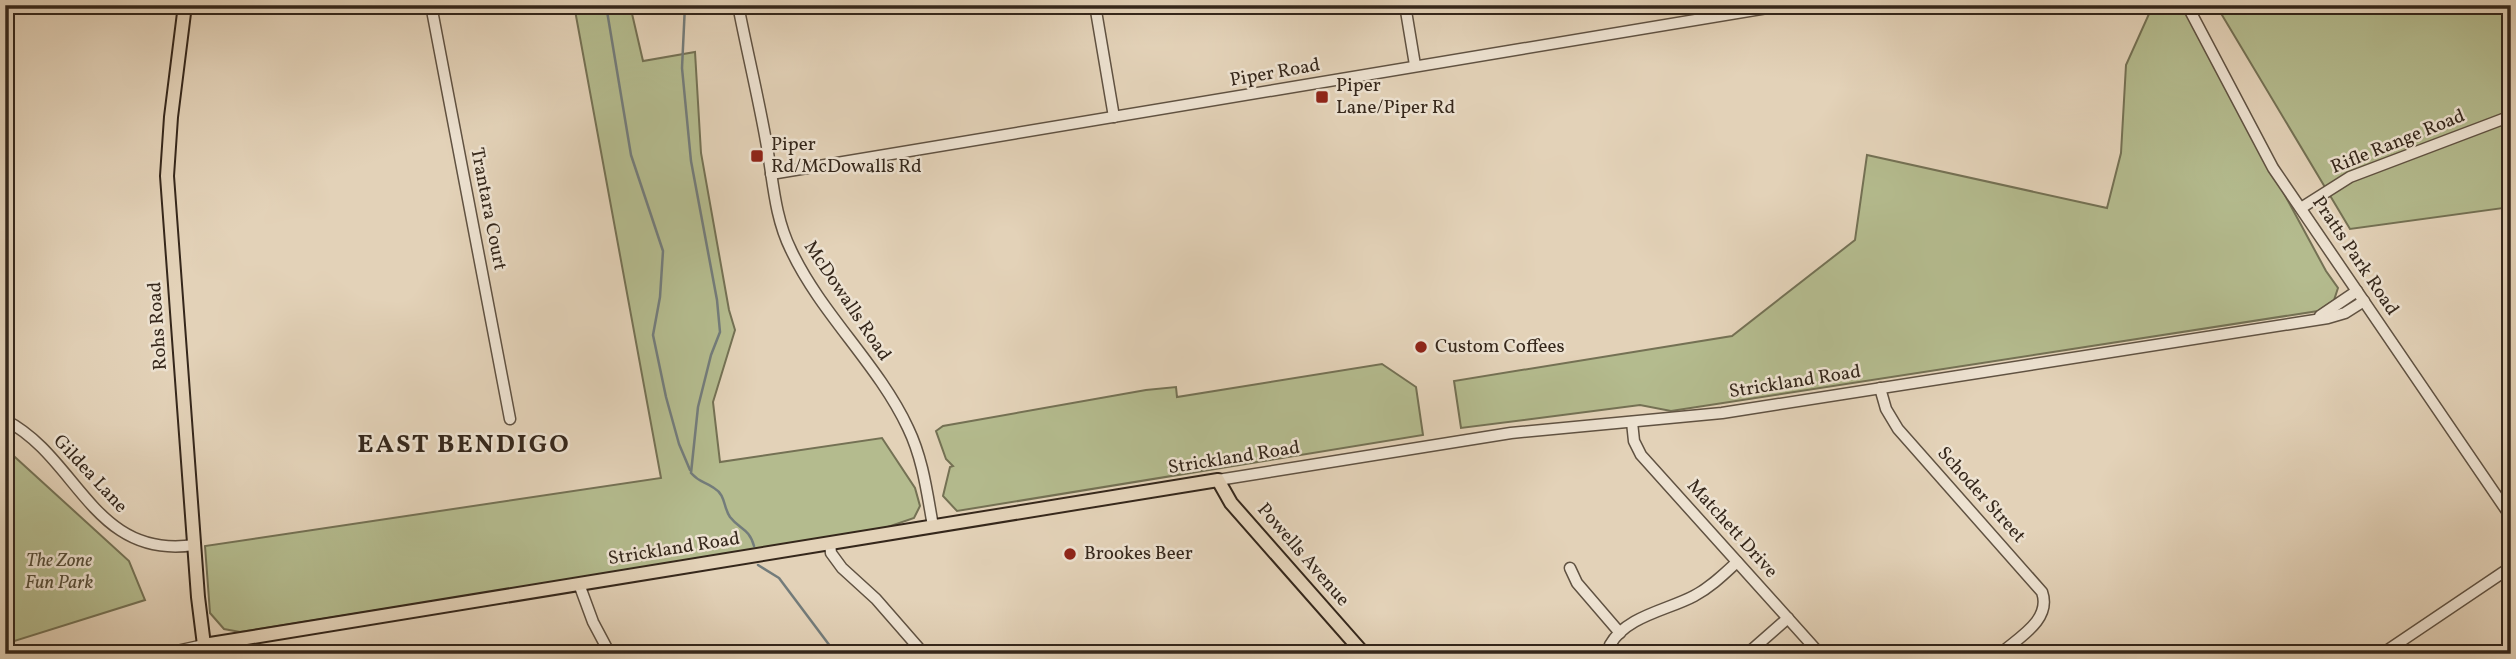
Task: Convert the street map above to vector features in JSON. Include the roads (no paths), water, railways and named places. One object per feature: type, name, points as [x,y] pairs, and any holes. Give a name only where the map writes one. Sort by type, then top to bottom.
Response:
[{"type":"main road","name":"Rohs Road","points":[[185,5],[172,105],[167,176],[194,545],[204,645]]},
{"type":"main road","name":"Strickland Road","points":[[204,645],[1218,480]]},
{"type":"main road","name":"Powells Avenue","points":[[1218,480],[1231,503],[1364,654]]},
{"type":"street","name":"Trantara Court","points":[[431,5],[510,419]]},
{"type":"street","name":"McDowalls Road","points":[[738,5],[778,215],[792,253],[907,426],[921,465],[933,526]]},
{"type":"street","points":[[1095,5],[1114,117]]},
{"type":"street","points":[[1405,5],[1415,65]]},
{"type":"street","name":"Piper Road","points":[[771,174],[1734,9],[1785,5]]},
{"type":"street","name":"Pratts Park Road","points":[[2187,5],[2273,168],[2511,517]]},
{"type":"street","name":"Rifle Range Road","points":[[2301,208],[2350,177],[2511,116]]},
{"type":"street","name":"Strickland Road","points":[[2313,319],[2357,291]]},
{"type":"street","name":"Strickland Road","points":[[1218,480],[1511,433],[1707,415],[1880,388],[2328,318],[2345,313],[2364,301]]},
{"type":"street","name":"Schoder Street","points":[[1880,388],[1886,409],[1898,429],[2038,586],[2044,598],[2045,608],[2033,625],[2000,654]]},
{"type":"street","name":"Gildea Lane","points":[[5,420],[31,437],[94,509],[122,533],[161,546],[194,545]]},
{"type":"street","name":"Matchett Drive","points":[[1632,422],[1634,441],[1641,455],[1820,654]]},
{"type":"street","points":[[830,543],[831,552],[842,568],[876,599],[924,654]]},
{"type":"street","points":[[1612,654],[1610,645],[1620,633],[1649,615],[1702,591],[1738,562]]},
{"type":"street","points":[[2382,654],[2511,567]]},
{"type":"street","points":[[1570,568],[1577,583],[1620,633]]},
{"type":"street","points":[[579,584],[593,622],[610,654]]},
{"type":"street","points":[[1746,654],[1788,618]]},
{"type":"street","name":"Strickland Road","points":[[163,654],[204,645]]},
{"type":"waterway","points":[[606,5],[631,155],[663,251],[660,297],[653,335],[666,397],[679,444],[690,470]]},
{"type":"waterway","points":[[685,5],[682,68],[691,161],[717,300],[720,332],[711,355],[698,407],[691,473],[718,491],[730,517],[747,532],[754,546]]},
{"type":"waterway","points":[[758,565],[779,578],[836,654]]},
{"type":"place","name":"Piper Lane/Piper Rd","points":[[1322,97]]},
{"type":"place","name":"Piper Rd/McDowalls Rd","points":[[757,156]]},
{"type":"place","name":"Custom Coffees","points":[[1421,347]]},
{"type":"place","name":"Brookes Beer","points":[[1070,554]]},
{"type":"district","name":"EAST BENDIGO","points":[[464,445]]},
{"type":"park label","name":"The Zone Fun Park","points":[[59,572]]}]
